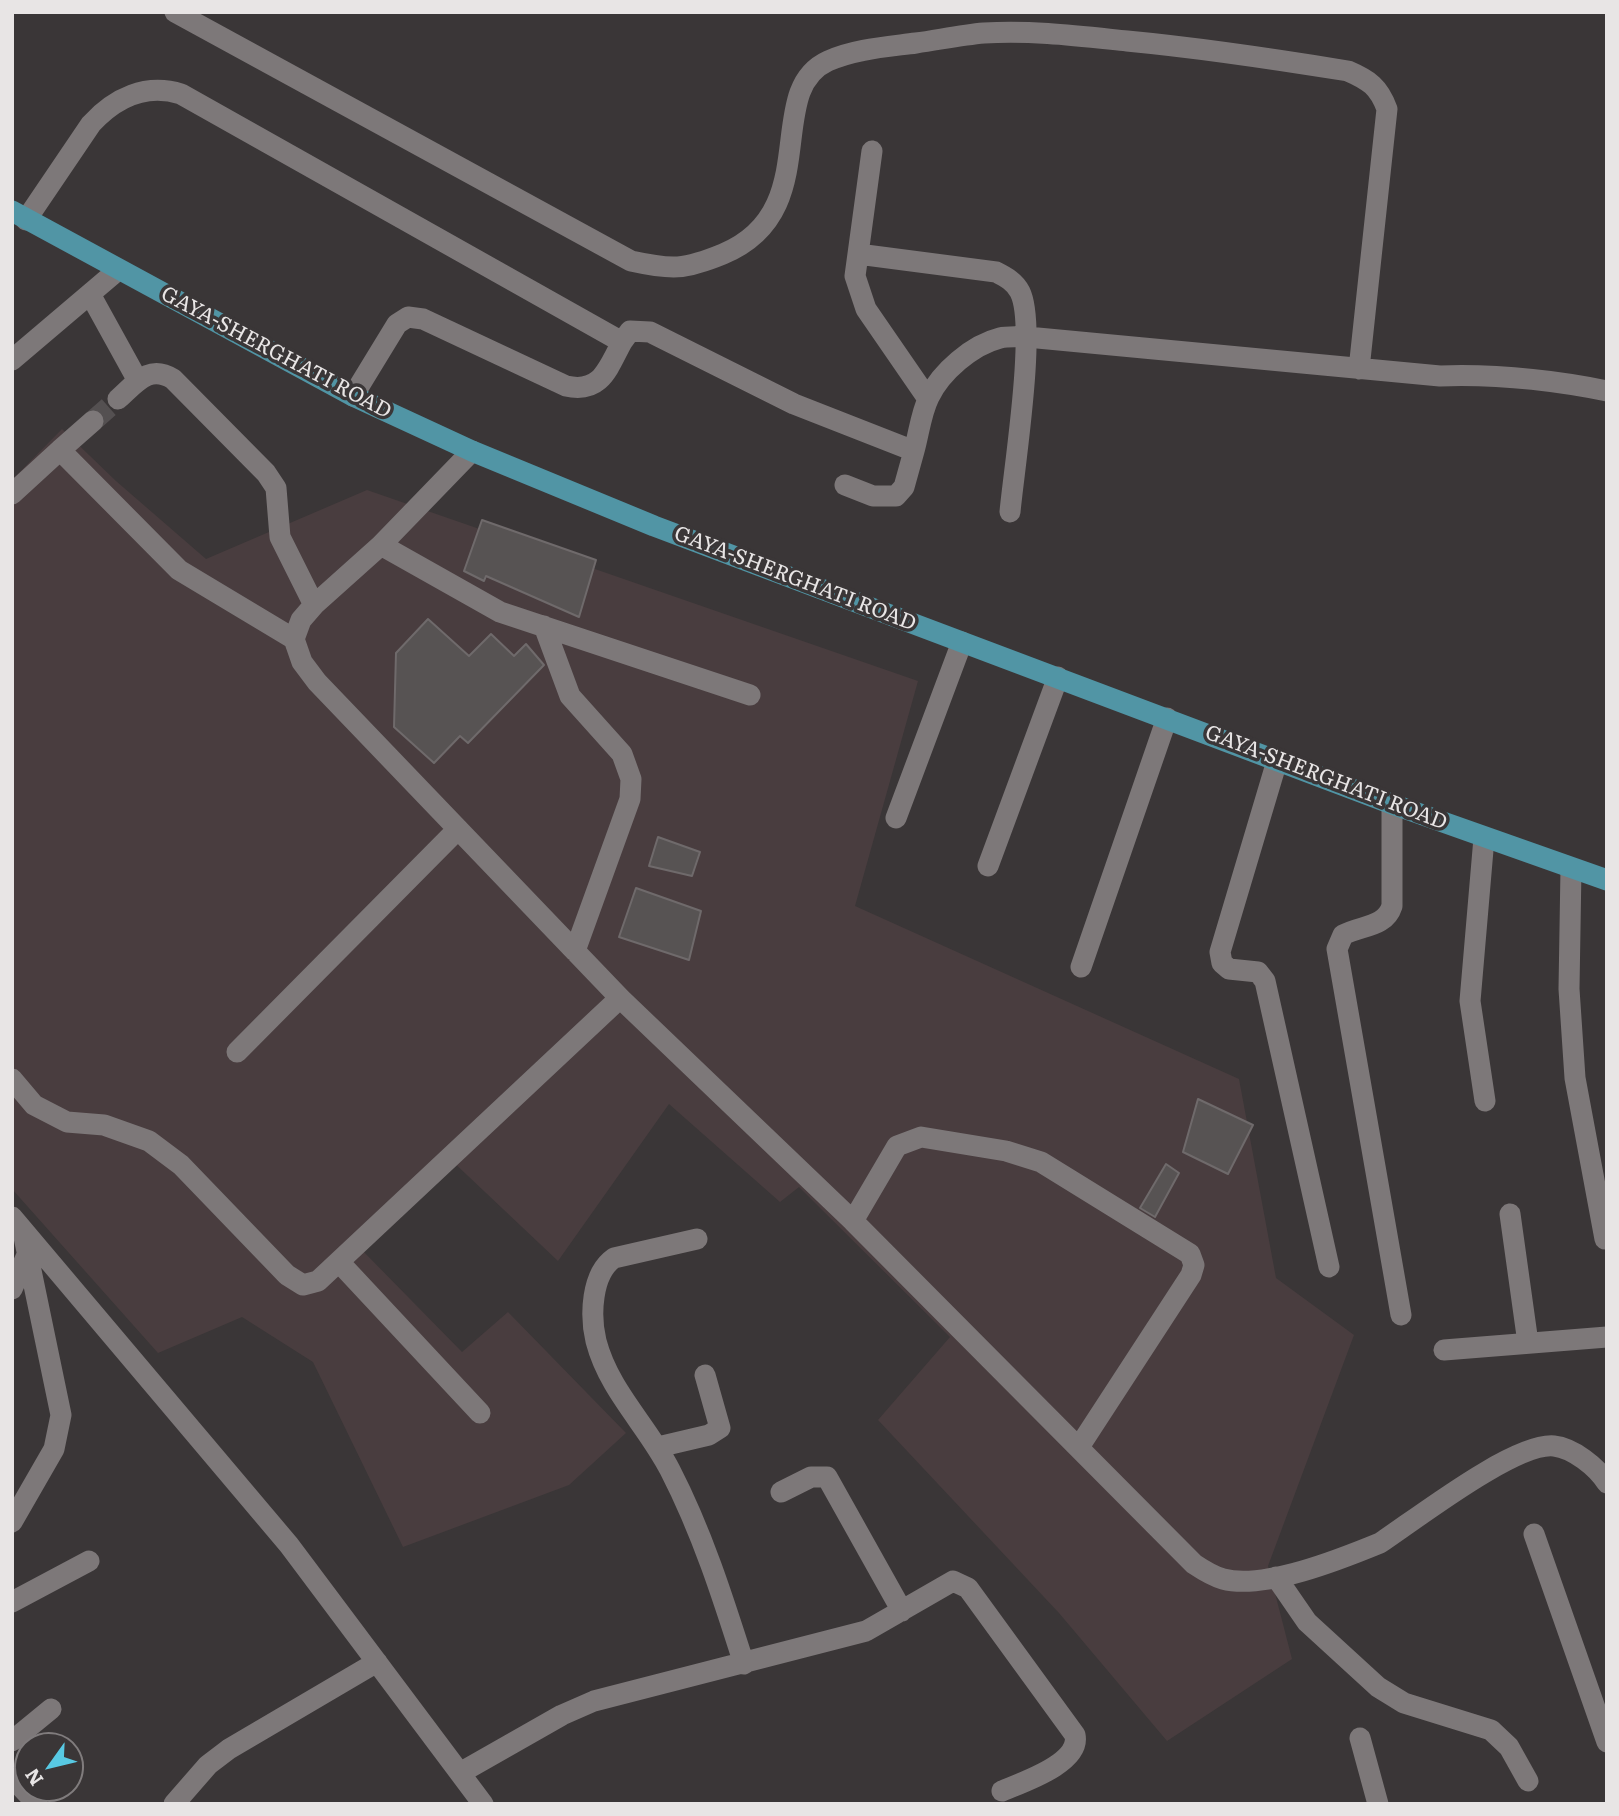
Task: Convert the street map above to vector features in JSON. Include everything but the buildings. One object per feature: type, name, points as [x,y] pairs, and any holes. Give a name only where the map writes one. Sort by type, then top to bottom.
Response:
[{"type":"main road","name":"GAYA-SHERGHATI ROAD","points":[[19,216],[353,396],[472,451],[654,526],[1392,804],[1607,880]]},
{"type":"street","points":[[175,12],[631,261],[667,269],[702,262],[741,246],[769,222],[784,188],[797,101],[805,81],[825,62],[857,51],[983,33],[1053,33],[1192,46],[1348,71],[1368,80],[1381,93],[1387,109],[1359,369]]},
{"type":"street","points":[[19,216],[103,111],[146,89],[165,89],[181,94],[622,342]]},
{"type":"street","points":[[872,151],[855,275],[866,309],[928,400]]},
{"type":"street","points":[[858,254],[996,272],[1008,278],[1019,290],[1025,305],[1027,337],[1010,512]]},
{"type":"street","points":[[12,360],[118,270]]},
{"type":"street","points":[[90,294],[138,381]]},
{"type":"street","points":[[353,396],[397,324],[408,317],[423,319],[566,386],[581,390],[594,385],[604,376],[630,331],[650,332],[794,404],[914,451]]},
{"type":"street","points":[[845,485],[873,496],[896,496],[904,487],[928,400],[938,381],[983,344],[1001,338],[1027,337],[1359,369],[1535,379],[1607,391]]},
{"type":"street","points":[[118,398],[153,371],[173,379],[266,473],[276,488],[281,537],[314,605]]},
{"type":"street","points":[[12,494],[93,421]]},
{"type":"street","points":[[60,450],[179,570],[294,639],[303,662],[317,682],[620,998],[853,1220],[1194,1564],[1225,1580],[1276,1577],[1380,1543],[1502,1462],[1537,1448],[1554,1446],[1570,1452],[1604,1474]]},
{"type":"street","points":[[294,639],[301,620],[314,605],[381,545],[472,451]]},
{"type":"street","points":[[381,545],[500,612],[750,695]]},
{"type":"street","points":[[544,626],[570,696],[622,754],[631,779],[631,799],[575,951]]},
{"type":"street","points":[[896,818],[962,642]]},
{"type":"street","points":[[988,866],[1058,677]]},
{"type":"street","points":[[1082,967],[1167,718]]},
{"type":"street","points":[[1277,761],[1220,952],[1222,963],[1229,969],[1258,972],[1265,981],[1329,1267]]},
{"type":"street","points":[[1392,804],[1390,914],[1378,923],[1343,935],[1337,949],[1401,1315]]},
{"type":"street","points":[[237,1052],[458,829]]},
{"type":"street","points":[[1484,838],[1471,1001],[1485,1101]]},
{"type":"street","points":[[1571,868],[1569,989],[1574,1066],[1605,1238]]},
{"type":"street","points":[[12,1079],[34,1105],[67,1122],[104,1125],[149,1140],[181,1165],[287,1275],[303,1285],[318,1281],[339,1262],[620,998]]},
{"type":"street","points":[[853,1220],[897,1146],[921,1137],[1006,1150],[1041,1161],[1190,1254],[1194,1265],[1191,1275],[1079,1447]]},
{"type":"street","points":[[1510,1214],[1528,1343]]},
{"type":"street","points":[[12,1522],[54,1449],[61,1415],[27,1255],[17,1224]]},
{"type":"street","points":[[17,1224],[289,1545],[483,1804]]},
{"type":"street","points":[[697,1239],[614,1258],[599,1273],[593,1320],[604,1368],[658,1447],[712,1564],[744,1664]]},
{"type":"street","points":[[12,1289],[27,1255]]},
{"type":"street","points":[[339,1262],[480,1413]]},
{"type":"street","points":[[1444,1350],[1607,1337]]},
{"type":"street","points":[[658,1447],[709,1435],[720,1428],[705,1375]]},
{"type":"street","points":[[781,1492],[811,1477],[827,1477],[902,1611]]},
{"type":"street","points":[[1534,1534],[1607,1742]]},
{"type":"street","points":[[12,1602],[89,1561]]},
{"type":"street","points":[[1276,1577],[1307,1622],[1378,1687],[1404,1703],[1491,1730],[1509,1747],[1528,1780]]},
{"type":"street","points":[[460,1773],[562,1715],[594,1701],[866,1631],[944,1585],[961,1583],[1075,1735],[1074,1747],[1060,1764],[1002,1791]]},
{"type":"street","points":[[174,1804],[208,1765],[229,1749],[377,1662]]},
{"type":"street","points":[[12,1741],[51,1709]]},
{"type":"street","points":[[1360,1738],[1378,1804]]},
{"type":"street","points":[[12,1777],[37,1804]]},
{"type":"shaded area","points":[[62,429],[116,481],[206,559],[367,490],[918,681],[855,906],[1239,1079],[1276,1278],[1354,1335],[1268,1566],[1292,1659],[1167,1741],[1059,1613],[878,1420],[950,1337],[799,1187],[780,1202],[669,1104],[558,1261],[449,1158],[359,1247],[462,1352],[508,1312],[626,1433],[569,1485],[403,1547],[313,1362],[242,1317],[158,1353],[12,1189],[12,480]]},
{"type":"tunnel","points":[[93,421],[118,399]]}]
